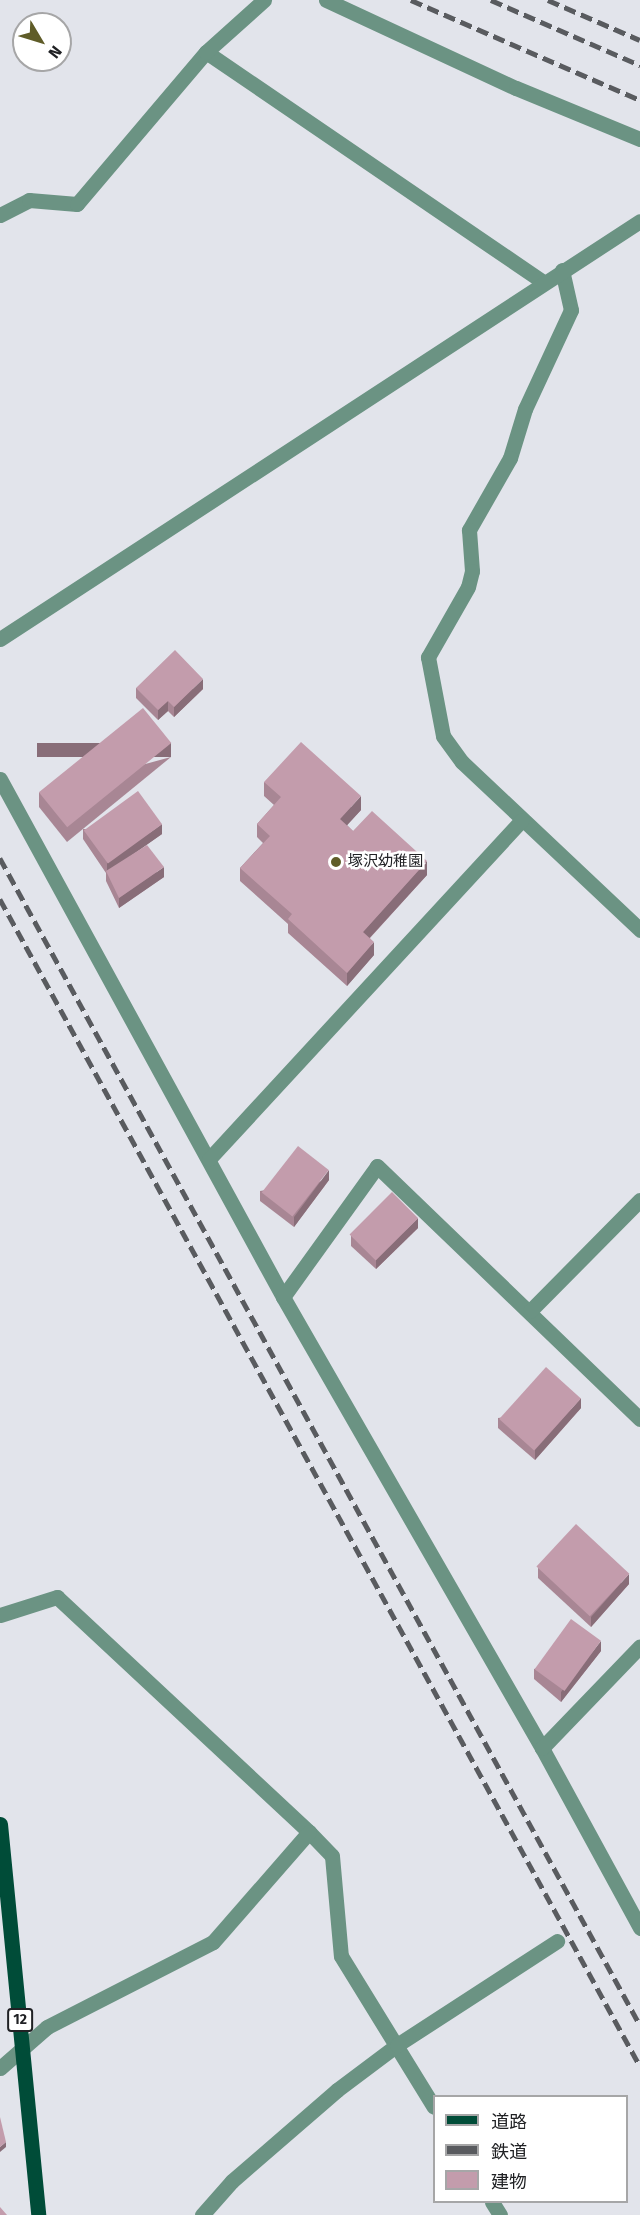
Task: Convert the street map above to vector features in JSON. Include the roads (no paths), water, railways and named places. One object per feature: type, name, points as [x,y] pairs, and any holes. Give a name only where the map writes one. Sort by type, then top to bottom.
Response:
[{"type":"main road","name":"12","points":[[0,1824],[38,2215]]},
{"type":"street","points":[[0,214],[29,200],[77,204],[206,52],[264,0]]},
{"type":"street","points":[[326,0],[516,88],[640,139]]},
{"type":"street","points":[[206,52],[543,282]]},
{"type":"street","points":[[0,639],[543,282],[640,221]]},
{"type":"street","points":[[562,270],[571,310],[525,409],[510,458],[470,530],[472,570],[468,587],[428,657],[444,736],[462,762],[640,930]]},
{"type":"street","points":[[0,779],[283,1297],[542,1748],[640,1928]]},
{"type":"street","points":[[209,1159],[522,820]]},
{"type":"street","points":[[283,1297],[377,1166],[640,1419]]},
{"type":"street","points":[[530,1311],[640,1200]]},
{"type":"street","points":[[0,1615],[57,1597],[332,1856],[341,1956],[433,2104]]},
{"type":"street","points":[[542,1748],[640,1646]]},
{"type":"street","points":[[0,2068],[47,2027],[213,1942],[309,1832]]},
{"type":"street","points":[[202,2215],[232,2181],[337,2090],[397,2045],[557,1941]]},
{"type":"railway","points":[[411,0],[640,100]]},
{"type":"railway","points":[[491,0],[640,65]]},
{"type":"railway","points":[[548,0],[640,40]]},
{"type":"railway","points":[[0,858],[640,2025]]},
{"type":"railway","points":[[0,899],[640,2066]]},
{"type":"place","name":"塚沢幼稚園","points":[[336,862]]}]
